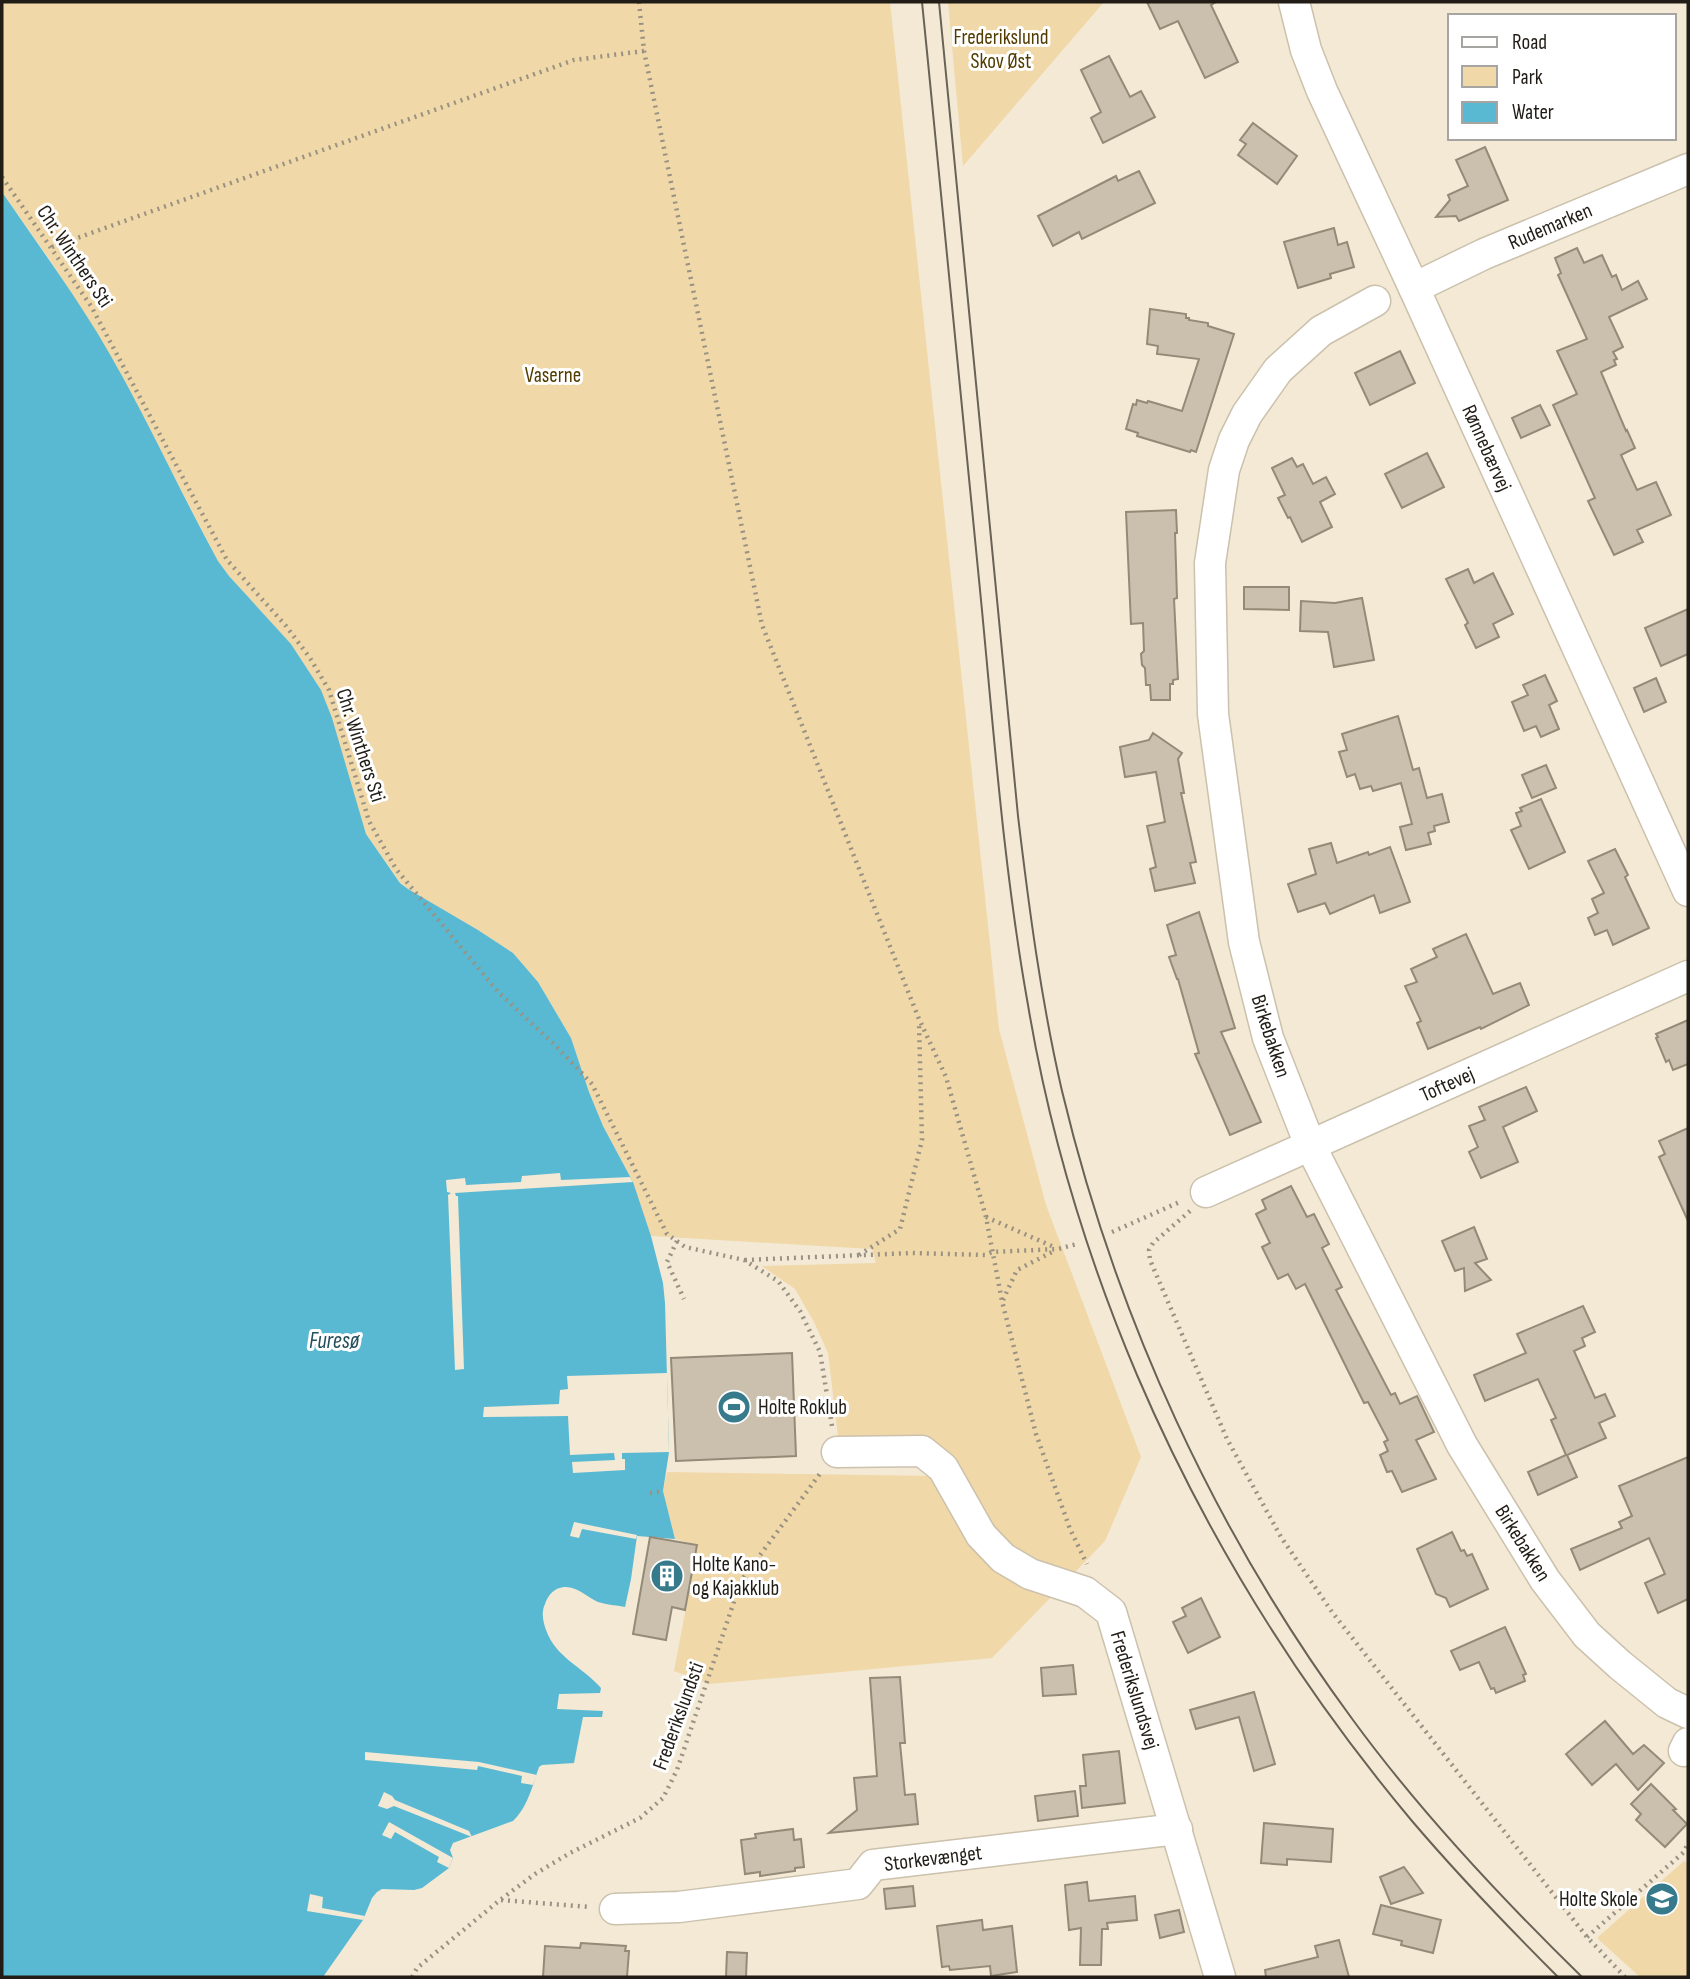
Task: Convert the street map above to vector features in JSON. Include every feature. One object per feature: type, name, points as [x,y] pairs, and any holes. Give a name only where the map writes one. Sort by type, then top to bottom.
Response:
[{"type":"street","name":"Rønnebærvej","points":[[1294,2],[1306,50],[1322,91],[1688,891]]},
{"type":"street","name":"Rudemarken","points":[[1414,288],[1484,254],[1688,169]]},
{"type":"street","name":"Birkebakken","points":[[1376,301],[1321,331],[1278,370],[1247,414],[1234,440],[1224,470],[1210,564],[1213,714],[1244,942],[1268,1038],[1310,1145],[1462,1445],[1545,1580],[1587,1635],[1667,1703],[1688,1713]]},
{"type":"street","name":"Toftevej","points":[[1200,1194],[1688,976]]},
{"type":"street","name":"Frederikslundsvej","points":[[837,1452],[922,1451],[943,1468],[981,1535],[1003,1558],[1030,1574],[1085,1592],[1111,1612],[1220,1977]]},
{"type":"street","name":"Storkevænget","points":[[602,1908],[679,1907],[858,1884],[873,1865],[1177,1829]]},
{"type":"path","points":[[639,2],[644,51],[762,625],[919,1019],[946,1077],[986,1217],[1002,1301],[1036,1434],[1070,1529],[1087,1564]]},
{"type":"path","points":[[52,247],[574,60],[644,51]]},
{"type":"path","name":"Chr. Winthers Sti","points":[[2,177],[91,306],[227,560],[286,626],[329,690],[369,821],[396,869],[499,993],[592,1084],[667,1234],[677,1241]]},
{"type":"path","points":[[858,1256],[900,1228],[922,1140],[919,1019]]},
{"type":"path","points":[[1112,1232],[1200,1194]]},
{"type":"path","points":[[1200,1194],[1192,1209],[1153,1243],[1149,1250],[1150,1259],[1227,1439],[1281,1537],[1332,1612],[1587,1937],[1625,1977]]},
{"type":"path","points":[[986,1217],[1058,1249]]},
{"type":"path","points":[[684,1299],[667,1262],[677,1241],[685,1247],[744,1261],[912,1253],[985,1255],[992,1252],[1058,1249],[1077,1244]]},
{"type":"path","points":[[1002,1301],[1017,1270],[1058,1249]]},
{"type":"path","points":[[744,1261],[778,1281],[800,1311],[820,1352],[837,1452]]},
{"type":"path","name":"Frederikslundsti","points":[[412,1977],[417,1968],[536,1874],[570,1853],[640,1818],[663,1798],[677,1770],[741,1581],[837,1452]]},
{"type":"path","points":[[650,1493],[663,1492]]},
{"type":"path","points":[[1587,1937],[1684,1852],[1688,1843]]},
{"type":"path","points":[[500,1900],[602,1908]]},
{"type":"green space","name":"Vaserne","points":[[2,2],[890,2],[999,1029],[1046,1205],[1141,1457],[1105,1541],[992,1658],[709,1684],[674,1671],[698,1545],[675,1539],[663,1491],[667,1472],[937,1476],[928,1443],[839,1444],[828,1353],[795,1289],[762,1266],[876,1263],[872,1249],[651,1236],[630,1176],[603,1126],[589,1092],[571,1038],[538,982],[513,953],[408,889],[400,882],[366,834],[321,690],[291,644],[218,561],[98,335],[2,192]]},
{"type":"green space","name":"Frederikslund Skov Øst","points":[[948,2],[1104,2],[963,166]]},
{"type":"green space","name":"Holte Skole","points":[[1684,1861],[1688,1863],[1688,1977],[1640,1977],[1597,1938]]},
{"type":"water","name":"Furesø","points":[[2,192],[98,334],[130,390],[218,561],[291,644],[321,690],[332,718],[366,834],[400,883],[513,953],[538,982],[571,1038],[603,1126],[633,1182],[663,1283],[669,1452],[663,1491],[675,1539],[637,1536],[625,1607],[598,1602],[578,1590],[564,1587],[552,1592],[543,1610],[543,1620],[550,1640],[601,1688],[600,1693],[559,1694],[557,1709],[603,1711],[602,1717],[583,1717],[574,1763],[539,1767],[526,1803],[513,1821],[453,1843],[450,1850],[453,1858],[449,1868],[422,1888],[382,1889],[377,1892],[363,1920],[323,1977],[2,1977]]},
{"type":"pier","points":[[560,1173],[561,1180],[630,1177],[633,1182],[455,1193],[458,1196],[464,1369],[455,1370],[448,1195],[451,1193],[447,1192],[446,1180],[465,1178],[466,1185],[521,1182],[522,1176]]},
{"type":"pier","points":[[667,1373],[669,1452],[622,1453],[625,1470],[573,1473],[572,1462],[615,1460],[614,1453],[570,1455],[568,1416],[483,1417],[484,1407],[559,1404],[560,1390],[568,1389],[567,1376]]},
{"type":"pier","points":[[574,1522],[637,1535],[636,1539],[582,1529],[579,1538],[570,1536]]},
{"type":"pier","points":[[365,1752],[479,1762],[537,1775],[533,1785],[521,1783],[522,1776],[478,1766],[477,1770],[365,1760]]},
{"type":"pier","points":[[384,1792],[395,1800],[469,1831],[472,1837],[394,1806],[387,1809],[378,1806]]},
{"type":"pier","points":[[389,1822],[453,1858],[449,1868],[437,1862],[439,1857],[395,1832],[391,1839],[382,1835]]},
{"type":"pier","points":[[310,1894],[323,1897],[322,1908],[365,1916],[363,1920],[307,1911]]},
{"type":"building","points":[[1147,2],[1216,2],[1211,5],[1238,62],[1205,78],[1178,21],[1160,29]]},
{"type":"building","points":[[1109,56],[1130,97],[1141,91],[1155,117],[1103,143],[1091,118],[1101,112],[1081,70]]},
{"type":"building","points":[[1253,123],[1297,156],[1277,184],[1238,155],[1246,144],[1240,140]]},
{"type":"building","points":[[1485,147],[1508,200],[1459,221],[1456,216],[1436,217],[1450,200],[1448,195],[1468,186],[1456,160]]},
{"type":"building","points":[[1139,171],[1155,203],[1082,239],[1079,232],[1053,246],[1038,216],[1116,176],[1118,181]]},
{"type":"building","points":[[1334,228],[1338,245],[1347,242],[1354,267],[1330,274],[1331,278],[1298,288],[1284,242]]},
{"type":"building","points":[[1577,248],[1584,263],[1602,255],[1612,277],[1616,275],[1622,290],[1638,281],[1647,299],[1609,317],[1623,347],[1613,352],[1617,359],[1614,360],[1616,365],[1601,372],[1635,448],[1621,455],[1637,490],[1656,482],[1671,515],[1637,530],[1643,542],[1614,555],[1588,501],[1595,498],[1553,405],[1577,394],[1557,351],[1587,339],[1558,275],[1561,273],[1555,258]]},
{"type":"building","points":[[1150,309],[1186,314],[1189,320],[1208,323],[1208,326],[1234,334],[1196,452],[1137,436],[1138,433],[1126,429],[1133,404],[1136,405],[1137,400],[1182,411],[1199,359],[1157,354],[1158,346],[1147,344]]},
{"type":"building","points":[[1400,351],[1415,383],[1370,405],[1355,373]]},
{"type":"building","points":[[1540,405],[1550,425],[1521,438],[1512,418]]},
{"type":"building","points":[[1427,453],[1444,487],[1402,508],[1385,474]]},
{"type":"building","points":[[1292,458],[1297,467],[1303,464],[1313,484],[1326,477],[1335,494],[1320,502],[1332,527],[1302,542],[1278,498],[1285,495],[1272,468]]},
{"type":"building","points":[[1176,510],[1177,598],[1174,599],[1178,679],[1170,684],[1170,700],[1151,700],[1150,685],[1146,685],[1145,668],[1142,665],[1143,623],[1131,624],[1126,512]]},
{"type":"building","points":[[1468,569],[1474,583],[1493,573],[1513,614],[1493,624],[1499,637],[1476,648],[1465,625],[1468,623],[1446,579]]},
{"type":"building","points":[[1244,587],[1289,587],[1289,610],[1244,609]]},
{"type":"building","points":[[1362,598],[1374,660],[1334,667],[1328,632],[1300,631],[1301,601],[1335,603]]},
{"type":"building","points":[[1688,609],[1688,654],[1661,666],[1645,628]]},
{"type":"building","points":[[1545,675],[1557,701],[1549,705],[1559,729],[1541,737],[1536,726],[1524,731],[1512,702],[1528,695],[1523,685]]},
{"type":"building","points":[[1656,678],[1666,702],[1644,712],[1634,688]]},
{"type":"building","points":[[1398,716],[1413,770],[1419,768],[1427,798],[1442,794],[1449,822],[1434,826],[1435,831],[1428,833],[1431,844],[1406,850],[1400,827],[1412,824],[1401,783],[1373,791],[1371,786],[1360,789],[1355,774],[1347,777],[1339,752],[1347,750],[1342,734]]},
{"type":"building","points":[[1153,733],[1182,753],[1178,759],[1184,793],[1181,793],[1196,862],[1190,863],[1195,883],[1155,891],[1150,869],[1156,867],[1147,826],[1165,822],[1156,772],[1125,777],[1120,747],[1149,740]]},
{"type":"building","points":[[1546,765],[1556,788],[1532,798],[1522,775]]},
{"type":"building","points":[[1541,799],[1565,852],[1529,869],[1511,830],[1521,826],[1516,813],[1522,811],[1520,808]]},
{"type":"building","points":[[1331,843],[1337,863],[1390,847],[1410,902],[1380,913],[1374,895],[1330,914],[1325,903],[1298,912],[1288,884],[1316,874],[1309,849]]},
{"type":"building","points":[[1615,849],[1649,928],[1613,945],[1607,930],[1595,935],[1588,918],[1598,913],[1592,899],[1604,893],[1588,861]]},
{"type":"building","points":[[1199,912],[1235,1028],[1221,1032],[1261,1122],[1230,1135],[1195,1054],[1199,1053],[1169,957],[1176,955],[1167,925]]},
{"type":"building","points":[[1466,934],[1493,994],[1520,983],[1529,1005],[1481,1029],[1480,1027],[1428,1049],[1417,1023],[1421,1021],[1405,986],[1417,982],[1411,969],[1437,957],[1433,949]]},
{"type":"building","points":[[1688,1020],[1688,1064],[1673,1070],[1669,1060],[1666,1062],[1656,1034]]},
{"type":"building","points":[[1526,1087],[1537,1111],[1503,1127],[1518,1162],[1481,1178],[1469,1152],[1478,1147],[1469,1126],[1485,1120],[1479,1107]]},
{"type":"building","points":[[1688,1128],[1688,1221],[1659,1157],[1665,1154],[1659,1141]]},
{"type":"building","points":[[1291,1186],[1307,1217],[1314,1214],[1329,1244],[1322,1248],[1342,1287],[1336,1290],[1391,1395],[1395,1393],[1400,1404],[1417,1396],[1434,1432],[1416,1440],[1436,1479],[1402,1492],[1392,1471],[1387,1472],[1380,1455],[1388,1451],[1384,1442],[1388,1440],[1368,1402],[1364,1403],[1305,1284],[1296,1289],[1288,1274],[1278,1279],[1262,1247],[1270,1243],[1256,1214],[1266,1209],[1262,1200]]},
{"type":"building","points":[[1474,1227],[1487,1259],[1475,1263],[1491,1280],[1465,1291],[1464,1268],[1455,1271],[1442,1241]]},
{"type":"building","points":[[1583,1306],[1595,1332],[1582,1338],[1585,1346],[1574,1351],[1595,1398],[1605,1394],[1615,1416],[1599,1423],[1606,1438],[1567,1455],[1577,1477],[1538,1495],[1528,1472],[1566,1455],[1551,1420],[1556,1418],[1538,1379],[1485,1401],[1474,1375],[1526,1353],[1517,1334]]},
{"type":"building","name":"Holte Roklub","points":[[792,1353],[796,1456],[676,1461],[671,1358]]},
{"type":"building","points":[[1688,1457],[1688,1599],[1658,1613],[1645,1583],[1665,1574],[1649,1538],[1580,1570],[1571,1549],[1622,1528],[1619,1522],[1632,1516],[1619,1486]]},
{"type":"building","points":[[1452,1532],[1461,1551],[1464,1550],[1467,1556],[1472,1554],[1488,1589],[1450,1607],[1446,1598],[1436,1594],[1417,1549]]},
{"type":"building","name":"Holte Kano- og Kajakklub","points":[[650,1537],[697,1545],[685,1610],[672,1607],[666,1640],[633,1634]]},
{"type":"building","points":[[1201,1598],[1220,1637],[1188,1653],[1173,1622],[1186,1616],[1182,1608]]},
{"type":"building","points":[[1505,1627],[1526,1674],[1523,1675],[1525,1681],[1496,1693],[1494,1688],[1491,1689],[1479,1662],[1460,1670],[1451,1651]]},
{"type":"building","points":[[1073,1665],[1076,1694],[1043,1696],[1041,1668]]},
{"type":"building","points":[[900,1677],[905,1743],[900,1743],[905,1795],[915,1794],[918,1824],[829,1833],[857,1810],[854,1778],[877,1776],[870,1678]]},
{"type":"building","points":[[1254,1692],[1275,1764],[1254,1771],[1239,1717],[1196,1729],[1190,1710]]},
{"type":"building","points":[[1605,1721],[1633,1754],[1644,1745],[1664,1763],[1638,1790],[1616,1764],[1592,1785],[1566,1754]]},
{"type":"building","points":[[1119,1751],[1125,1803],[1082,1808],[1080,1786],[1086,1786],[1083,1755]]},
{"type":"building","points":[[1651,1784],[1687,1824],[1665,1847],[1636,1820],[1641,1814],[1631,1804]]},
{"type":"building","points":[[1075,1791],[1078,1816],[1038,1821],[1035,1796]]},
{"type":"building","points":[[1264,1823],[1333,1829],[1331,1862],[1287,1859],[1287,1865],[1261,1863]]},
{"type":"building","points":[[793,1829],[794,1840],[801,1839],[804,1867],[795,1868],[795,1871],[760,1876],[760,1872],[745,1874],[741,1840],[756,1838],[755,1834]]},
{"type":"building","points":[[1404,1867],[1423,1893],[1391,1904],[1380,1877]]},
{"type":"building","points":[[1087,1882],[1089,1901],[1135,1896],[1137,1920],[1107,1923],[1108,1929],[1102,1929],[1101,1965],[1080,1965],[1081,1928],[1069,1930],[1065,1885]]},
{"type":"building","points":[[913,1886],[915,1906],[886,1909],[884,1889]]},
{"type":"building","points":[[1381,1905],[1441,1920],[1433,1953],[1373,1934]]},
{"type":"building","points":[[1179,1910],[1184,1932],[1160,1938],[1155,1915]]},
{"type":"building","points":[[982,1920],[983,1930],[1012,1926],[1017,1972],[991,1976],[990,1966],[950,1970],[949,1966],[942,1967],[937,1926]]},
{"type":"building","points":[[1339,1940],[1349,1977],[1266,1977],[1265,1970],[1318,1957],[1315,1946]]},
{"type":"building","points":[[581,1943],[626,1946],[625,1951],[629,1951],[627,1977],[543,1977],[545,1946],[580,1948]]},
{"type":"building","points":[[727,1952],[747,1953],[746,1977],[726,1977]]},
{"type":"tram line","points":[[922,2],[1012,904],[1047,1099],[1086,1239],[1119,1330],[1164,1435],[1193,1494],[1258,1608],[1331,1717],[1412,1821],[1558,1977]]},
{"type":"tram line","points":[[939,2],[1018,816],[1031,919],[1062,1091],[1084,1175],[1111,1258],[1141,1340],[1176,1420],[1257,1575],[1303,1649],[1353,1720],[1434,1821],[1491,1885],[1582,1977]]},
{"type":"place","name":"Holte Roklub","points":[[734,1407]]},
{"type":"place","name":"Holte Kano- og Kajakklub","points":[[667,1576]]},
{"type":"place","name":"Holte Skole","points":[[1662,1899]]}]
